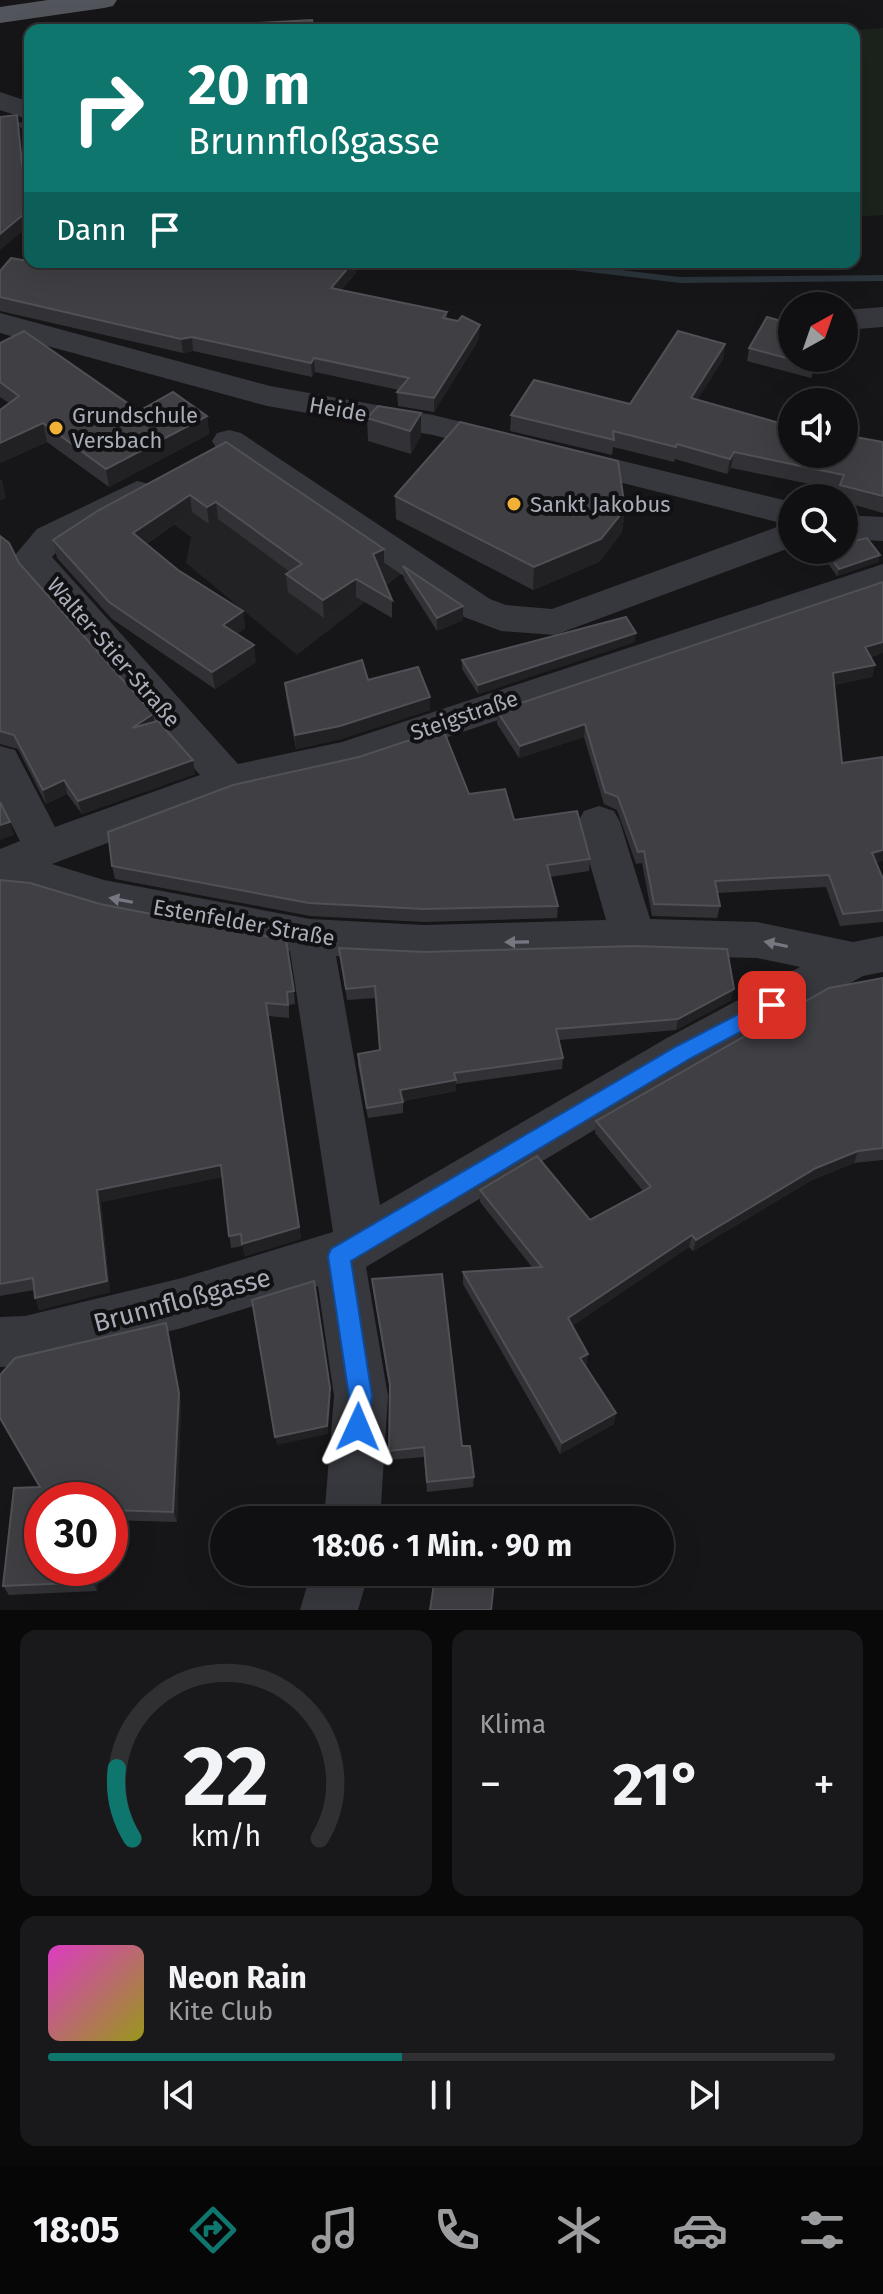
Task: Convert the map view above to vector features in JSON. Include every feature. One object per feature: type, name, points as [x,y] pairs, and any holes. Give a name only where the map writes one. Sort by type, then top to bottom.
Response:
[{"type":"main road","points":[[0,15],[104,0]]},
{"type":"street","points":[[0,100],[24,110]]},
{"type":"street","points":[[858,319],[883,317]]},
{"type":"street","name":"Heide","points":[[0,323],[267,396],[433,425],[778,511]]},
{"type":"street","name":"Walter-Stier-Straße","points":[[229,781],[38,566],[33,555],[50,537],[202,457],[267,396]]},
{"type":"street","points":[[202,457],[477,608],[501,618],[555,622],[778,539]]},
{"type":"street","points":[[858,528],[883,529]]},
{"type":"street","name":"Steigstraße","points":[[2,866],[229,781],[345,756],[883,577]]},
{"type":"street","points":[[0,761],[45,849]]},
{"type":"street","points":[[599,822],[633,937]]},
{"type":"street","name":"Estenfelder Straße","points":[[2,866],[104,897],[310,937],[438,943],[633,937],[757,940],[868,957]]},
{"type":"street","points":[[310,937],[350,1250],[361,1396],[353,1506]]},
{"type":"street","name":"Brunnfloßgasse","points":[[0,1342],[25,1341],[182,1303],[350,1250],[684,1052],[868,957]]},
{"type":"street","points":[[329,1610],[336,1586]]},
{"type":"shaded area","points":[[883,28],[883,215],[860,217],[860,30]]},
{"type":"shaded area","points":[[240,454],[409,568],[297,655],[186,563],[191,537],[146,504]]},
{"type":"building","points":[[312,20],[313,24],[243,24]]},
{"type":"building","points":[[17,115],[24,164],[24,214],[0,234],[0,117]]},
{"type":"building","points":[[11,258],[24,260],[24,268],[348,268],[331,288],[447,312],[443,318],[458,321],[462,316],[480,325],[434,398],[397,392],[409,378],[314,358],[311,363],[192,337],[181,339],[0,297],[0,271]]},
{"type":"building","points":[[767,317],[778,320],[778,356],[749,348]]},
{"type":"building","points":[[24,331],[139,411],[173,392],[207,416],[106,469],[43,423],[0,443],[0,410],[19,396],[0,382],[0,343]]},
{"type":"building","points":[[678,331],[725,344],[691,398],[778,422],[778,461],[734,452],[730,459],[613,431],[614,440],[511,415],[534,380],[630,404]]},
{"type":"building","points":[[378,406],[421,413],[410,431],[367,418]]},
{"type":"building","name":"Sankt Jakobus","points":[[460,422],[618,461],[625,509],[601,539],[534,567],[395,496]]},
{"type":"building","points":[[858,438],[883,442],[883,496],[858,490],[858,484],[840,484],[844,475],[811,468],[858,468]]},
{"type":"building","points":[[226,442],[384,549],[373,554],[392,600],[356,579],[323,600],[286,574],[302,564],[216,502],[207,507],[190,495],[133,533],[178,570],[243,611],[223,625],[254,645],[212,672],[109,602],[53,540],[99,510]]},
{"type":"building","points":[[0,536],[9,543],[19,563],[153,714],[132,728],[158,721],[193,760],[78,801],[64,780],[43,790],[14,735],[0,731]]},
{"type":"building","points":[[867,538],[880,555],[858,563],[858,540]]},
{"type":"building","points":[[835,564],[854,564],[839,569]]},
{"type":"building","points":[[403,566],[463,606],[437,618]]},
{"type":"building","points":[[883,582],[883,642],[865,647],[875,665],[833,673],[842,763],[883,757],[883,850],[872,853],[883,879],[883,910],[843,914],[829,875],[715,881],[720,906],[654,904],[644,851],[638,852],[618,797],[605,792],[585,724],[520,746],[497,711]]},
{"type":"building","points":[[626,617],[636,633],[478,685],[462,660]]},
{"type":"building","points":[[362,660],[368,680],[418,667],[430,697],[340,726],[295,735],[285,683]]},
{"type":"building","points":[[443,729],[469,794],[505,789],[514,820],[577,811],[590,859],[547,865],[558,906],[424,909],[309,903],[112,866],[108,832],[233,785],[359,757]]},
{"type":"building","points":[[0,802],[10,822],[0,825]]},
{"type":"building","points":[[0,880],[30,883],[100,904],[286,940],[294,991],[287,992],[288,1005],[266,1003],[299,1227],[242,1244],[241,1234],[229,1236],[221,1165],[97,1190],[107,1281],[35,1298],[33,1278],[0,1284]]},
{"type":"building","points":[[635,946],[727,949],[734,989],[678,1019],[556,1029],[563,1058],[454,1073],[456,1080],[400,1090],[403,1102],[367,1108],[358,1054],[380,1050],[375,986],[346,989],[339,948],[424,952]]},
{"type":"building","points":[[883,978],[883,1148],[858,1151],[816,1168],[696,1240],[692,1235],[568,1318],[588,1354],[580,1358],[616,1413],[562,1443],[463,1272],[542,1267],[480,1190],[537,1156],[590,1220],[651,1187],[596,1121],[829,988]]},
{"type":"building","points":[[442,1274],[462,1446],[470,1446],[474,1477],[427,1482],[424,1447],[389,1451],[390,1385],[372,1279]]},
{"type":"building","points":[[314,1281],[330,1388],[327,1426],[275,1437],[252,1300]]},
{"type":"building","points":[[166,1323],[179,1393],[173,1512],[128,1511],[128,1482],[37,1482],[0,1418],[0,1375],[15,1358]]},
{"type":"building","points":[[14,1488],[24,1488],[24,1585],[3,1586]]},
{"type":"building","points":[[434,1586],[494,1586],[491,1610],[430,1610]]},
{"type":"waterway","points":[[0,119],[24,126]]},
{"type":"waterway","points":[[581,268],[680,280],[883,278]]},
{"type":"place","name":"Grundschule Versbach","points":[[56,428]]},
{"type":"place","name":"Sankt Jakobus","points":[[514,504]]},
{"type":"route","points":[[358,1427],[361,1396],[339,1256],[684,1052],[772,1005]]}]
